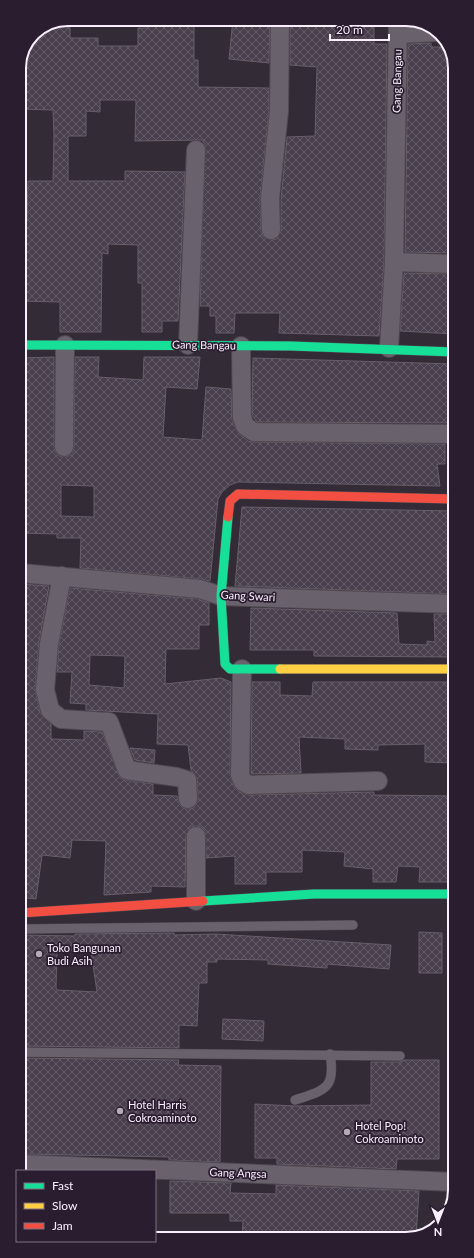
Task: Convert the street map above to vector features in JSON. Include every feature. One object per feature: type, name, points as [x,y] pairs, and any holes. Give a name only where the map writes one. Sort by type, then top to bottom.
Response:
[{"type":"street","points":[[271,230],[270,199],[278,111],[280,26]]},
{"type":"street","points":[[398,26],[423,30]]},
{"type":"street","name":"Gang Bangau","points":[[389,348],[394,262],[398,26]]},
{"type":"street","points":[[188,345],[196,150]]},
{"type":"street","points":[[394,262],[448,264]]},
{"type":"street","name":"Gang Bangau","points":[[26,345],[188,345],[389,348],[448,352]]},
{"type":"street","points":[[64,447],[65,345]]},
{"type":"street","points":[[241,346],[242,417],[245,426],[254,432],[448,434]]},
{"type":"street","points":[[448,499],[238,494],[230,501],[221,596],[225,664],[230,669],[448,669]]},
{"type":"street","name":"Gang Swari","points":[[26,573],[200,589],[221,596],[448,604]]},
{"type":"street","points":[[62,576],[49,644],[45,690],[50,710],[61,719],[109,722],[127,770],[187,780],[188,798]]},
{"type":"street","points":[[242,669],[240,775],[243,782],[249,785],[378,781]]},
{"type":"street","points":[[196,836],[196,901]]},
{"type":"street","points":[[26,913],[314,894],[448,894]]},
{"type":"street","name":"Gang Angsa","points":[[26,1164],[448,1182]]},
{"type":"lane","points":[[26,929],[353,925]]},
{"type":"lane","points":[[26,1052],[202,1055],[330,1054],[400,1056]]},
{"type":"lane","points":[[295,1100],[325,1089],[330,1081],[332,1072],[330,1054]]},
{"type":"building","points":[[70,26],[70,38],[98,38],[98,46],[138,46],[138,28],[148,28],[148,26],[194,26],[194,60],[198,60],[198,87],[269,88],[269,110],[260,199],[261,231],[262,236],[271,240],[277,239],[281,230],[281,199],[287,137],[315,136],[317,67],[290,65],[290,26],[374,26],[374,44],[387,44],[384,262],[379,336],[279,333],[280,313],[235,313],[234,333],[216,333],[216,316],[210,316],[210,306],[200,306],[205,145],[202,140],[135,141],[136,100],[100,100],[100,112],[86,111],[86,136],[68,136],[68,181],[125,181],[125,171],[185,172],[178,321],[162,321],[162,332],[142,332],[142,283],[138,283],[138,245],[108,244],[108,254],[102,253],[101,332],[60,332],[60,302],[26,301],[26,221],[28,181],[53,181],[53,110],[26,109],[27,57],[40,36],[52,29]]},
{"type":"building","points":[[232,26],[270,26],[269,63],[229,59]]},
{"type":"building","points":[[431,43],[431,47],[442,47],[447,57],[448,253],[405,252],[408,44]]},
{"type":"building","points":[[404,273],[448,274],[448,334],[400,331]]},
{"type":"building","points":[[54,357],[54,447],[55,452],[59,456],[69,456],[73,453],[74,447],[75,357],[99,357],[98,377],[143,380],[144,357],[200,357],[197,389],[166,387],[163,437],[202,440],[206,387],[231,389],[232,420],[239,434],[248,441],[445,444],[445,464],[437,464],[440,486],[238,482],[230,485],[222,492],[218,499],[210,581],[80,568],[81,538],[57,538],[57,534],[26,533],[26,358]],"holes":[[[61,485],[94,486],[94,517],[61,516]]]},
{"type":"building","points":[[253,358],[448,364],[448,423],[257,422],[252,415]]},
{"type":"building","points":[[242,507],[448,511],[448,594],[235,586]]},
{"type":"building","points":[[26,584],[49,586],[39,642],[35,689],[40,713],[51,724],[51,739],[84,740],[84,731],[102,732],[120,778],[153,784],[153,795],[177,796],[179,804],[183,808],[194,808],[198,799],[197,779],[191,770],[188,745],[157,744],[158,714],[86,710],[86,704],[70,703],[72,672],[57,672],[59,645],[70,588],[198,599],[209,603],[209,625],[199,625],[199,649],[166,649],[165,684],[221,678],[231,682],[230,775],[234,787],[238,791],[249,795],[374,792],[374,795],[448,796],[448,882],[419,882],[420,867],[398,866],[396,882],[373,882],[373,869],[344,866],[345,852],[302,850],[302,872],[266,872],[266,884],[235,884],[235,856],[206,858],[205,831],[201,827],[196,826],[190,827],[186,836],[185,887],[151,886],[151,892],[104,895],[106,841],[72,840],[70,858],[42,855],[36,899],[26,898]],"holes":[[[90,655],[125,656],[124,688],[89,685]]]},
{"type":"building","points":[[251,608],[397,613],[399,644],[427,645],[427,641],[435,642],[434,614],[448,614],[448,657],[314,656],[314,650],[250,650]]},
{"type":"building","points":[[252,682],[280,682],[280,695],[312,696],[313,682],[448,682],[448,763],[425,762],[425,744],[378,745],[378,750],[345,749],[345,739],[299,737],[301,773],[251,774]]},
{"type":"building","points":[[130,748],[155,750],[154,763],[135,760]]},
{"type":"building","points":[[419,932],[442,933],[442,973],[419,973]]},
{"type":"building","points":[[75,934],[216,934],[391,945],[389,969],[327,964],[327,968],[268,964],[268,960],[217,959],[217,962],[207,962],[207,983],[199,983],[197,1026],[179,1025],[179,1048],[26,1046],[26,935],[75,936]],"holes":[[[57,950],[91,951],[97,992],[57,990]]]},
{"type":"building","points":[[223,1019],[264,1021],[263,1041],[222,1039]]},
{"type":"building","name":"Hotel Harris Cokroaminoto","points":[[26,1058],[179,1060],[178,1065],[221,1066],[220,1162],[169,1160],[169,1157],[26,1154]]},
{"type":"building","name":"Hotel Pop! Cokroaminoto","points":[[404,1060],[439,1060],[439,1159],[397,1159],[396,1169],[277,1164],[277,1158],[255,1158],[255,1104],[294,1106],[371,1105],[371,1062],[400,1062]]},
{"type":"building","points":[[170,1181],[231,1183],[230,1193],[276,1194],[276,1185],[419,1191],[416,1231],[411,1232],[242,1232],[243,1221],[230,1221],[230,1213],[170,1213]]},
{"type":"traffic: fast","points":[[26,345],[291,346],[448,352]]},
{"type":"traffic: fast","points":[[228,517],[221,596],[225,664],[230,669],[280,669]]},
{"type":"traffic: fast","points":[[203,901],[314,894],[448,894]]},
{"type":"traffic: slow","points":[[280,669],[448,669]]},
{"type":"traffic: jam","points":[[228,517],[230,501],[238,494],[448,499]]},
{"type":"traffic: jam","points":[[26,913],[203,901]]},
{"type":"place","name":"Toko Bangunan Budi Asih","points":[[39,954]]},
{"type":"place","name":"Hotel Harris Cokroaminoto","points":[[120,1111]]},
{"type":"place","name":"Hotel Pop! Cokroaminoto","points":[[347,1132]]}]
